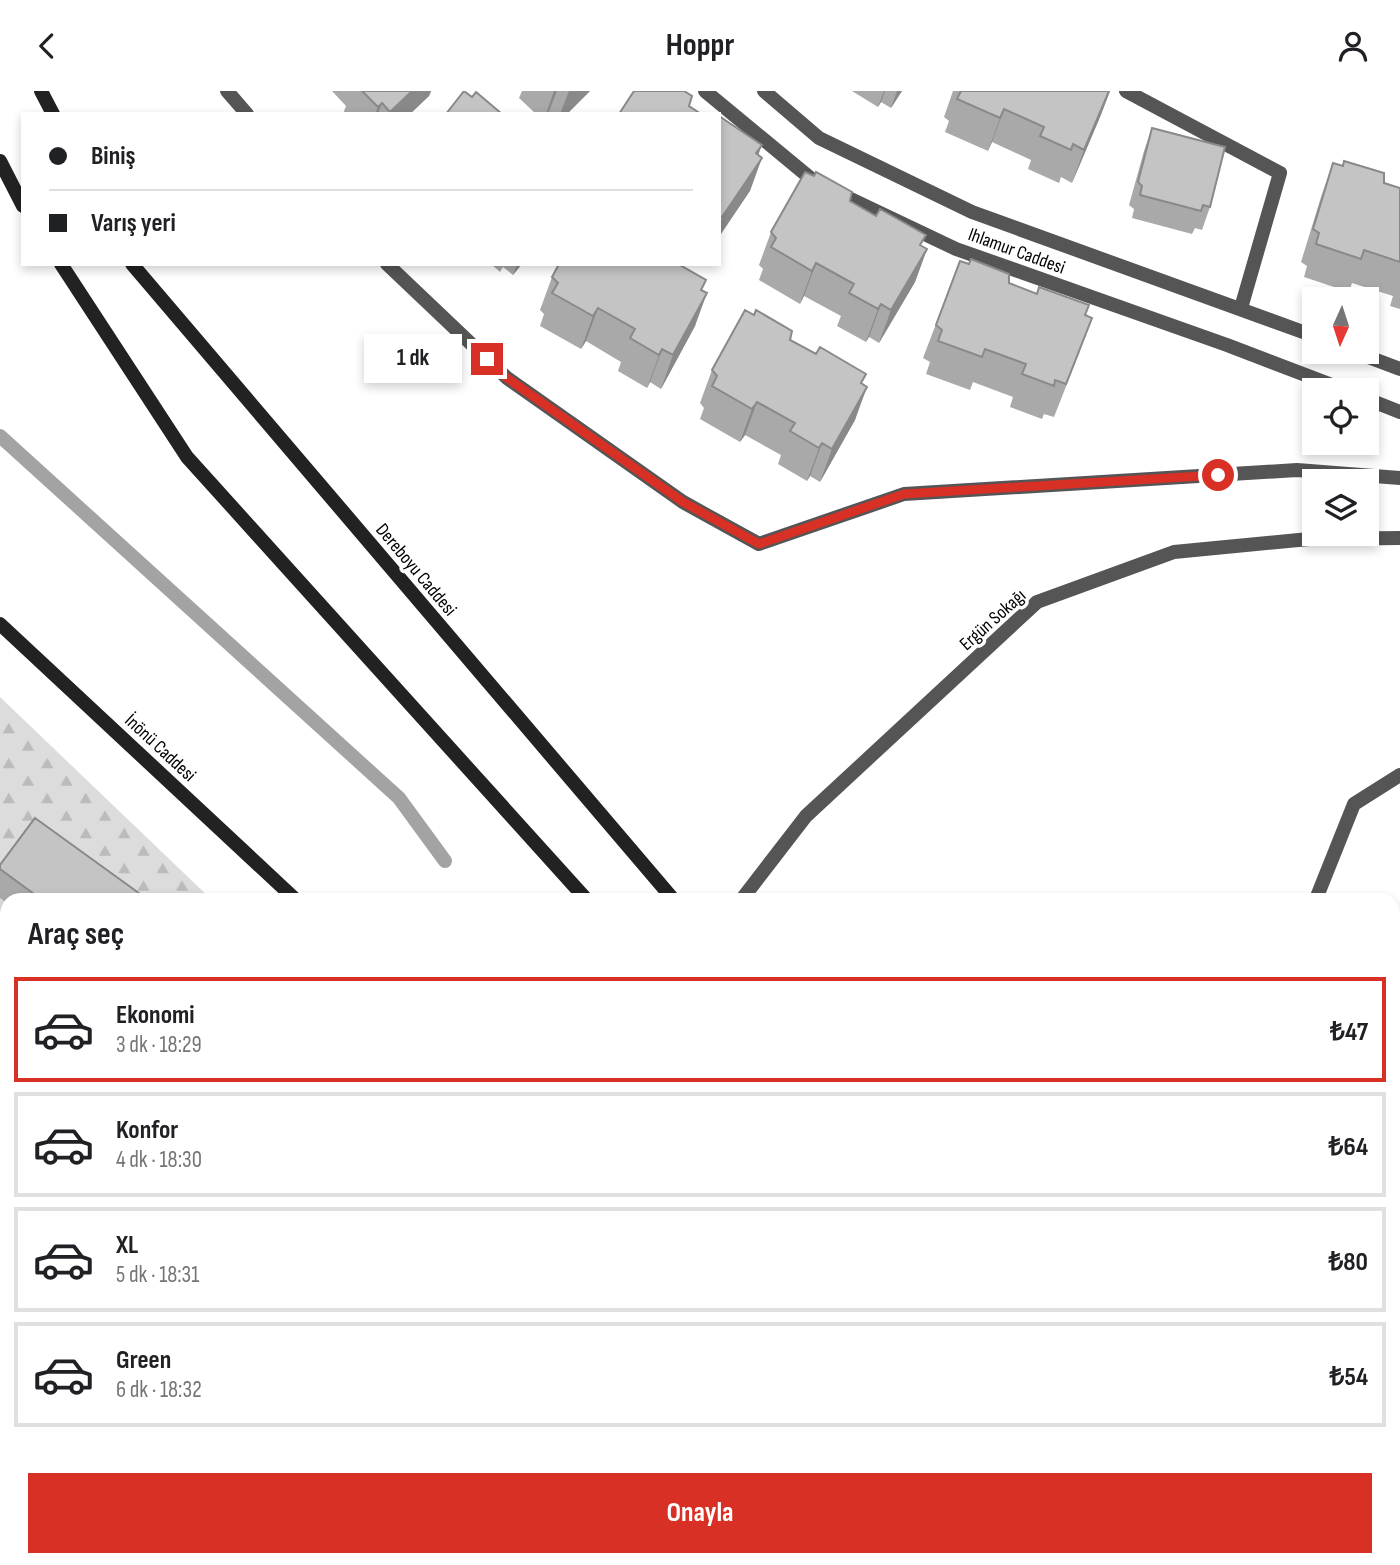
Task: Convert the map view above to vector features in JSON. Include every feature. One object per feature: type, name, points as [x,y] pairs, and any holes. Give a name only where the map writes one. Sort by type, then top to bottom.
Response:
[{"type":"main road","points":[[41,91],[52,112]]},
{"type":"main road","points":[[0,161],[21,202]]},
{"type":"main road","points":[[62,266],[187,457],[581,893]]},
{"type":"main road","name":"Dereboyu Caddesi","points":[[134,266],[668,893]]},
{"type":"main road","name":"İnönü Caddesi","points":[[0,624],[289,893]]},
{"type":"street","points":[[227,91],[245,112]]},
{"type":"street","name":"Ihlamur Caddesi","points":[[705,91],[814,182],[956,249],[1314,378]]},
{"type":"street","name":"Ihlamur Caddesi","points":[[764,91],[819,138],[972,212],[1302,331]]},
{"type":"street","points":[[1126,91],[1280,173],[1241,308]]},
{"type":"street","points":[[389,266],[507,378],[683,502],[759,544],[904,494],[1297,470],[1400,478]]},
{"type":"street","points":[[1379,361],[1400,369]]},
{"type":"street","points":[[1379,404],[1400,412]]},
{"type":"street","name":"Ergün Sokağı","points":[[750,893],[806,816],[1037,602],[1174,552],[1309,540],[1400,538]]},
{"type":"street","points":[[1318,893],[1354,804],[1400,775]]},
{"type":"green space","points":[[0,697],[205,893],[0,893]]},
{"type":"building","points":[[362,91],[412,91],[390,112],[382,103],[378,107]]},
{"type":"building","points":[[464,91],[472,97],[476,92],[500,112],[448,112]]},
{"type":"building","points":[[634,91],[684,91],[692,96],[689,106],[698,112],[620,112]]},
{"type":"building","points":[[961,91],[1109,91],[1084,150],[1073,144],[1071,150],[1040,136],[1044,127],[1004,109],[1000,118],[957,99]]},
{"type":"building","points":[[721,117],[762,145],[756,153],[762,158],[722,217]]},
{"type":"building","points":[[1152,128],[1225,147],[1210,207],[1203,205],[1201,211],[1140,195],[1142,186],[1138,182]]},
{"type":"building","points":[[1344,161],[1384,173],[1384,183],[1400,188],[1400,262],[1364,250],[1361,259],[1316,244],[1319,233],[1313,229],[1333,163],[1343,166]]},
{"type":"building","points":[[805,172],[814,176],[816,172],[852,192],[850,201],[876,216],[880,209],[926,235],[920,245],[927,249],[891,310],[881,304],[878,309],[849,293],[854,284],[816,263],[812,271],[771,247],[776,238],[771,232]]},
{"type":"building","points":[[971,259],[1009,274],[1009,283],[1037,294],[1039,287],[1089,305],[1085,315],[1092,318],[1066,384],[1055,380],[1054,386],[1022,374],[1026,364],[985,349],[982,357],[938,341],[942,330],[936,325],[960,261],[969,264]]},
{"type":"building","points":[[558,266],[682,266],[706,280],[701,290],[707,293],[673,355],[662,349],[659,355],[630,338],[635,329],[598,308],[593,316],[552,293],[558,283],[552,277]]},
{"type":"building","points":[[745,310],[754,315],[756,310],[792,331],[790,340],[816,354],[820,347],[866,374],[861,383],[867,387],[832,449],[822,443],[819,448],[790,431],[795,423],[757,402],[752,409],[712,386],[717,376],[712,370]]},
{"type":"building","points":[[35,818],[139,893],[33,893],[0,869],[0,865]]},
{"type":"waterway","points":[[0,436],[399,798],[445,861]]},
{"type":"route","points":[[487,359],[507,378],[683,502],[759,544],[904,494],[1218,475]]}]
